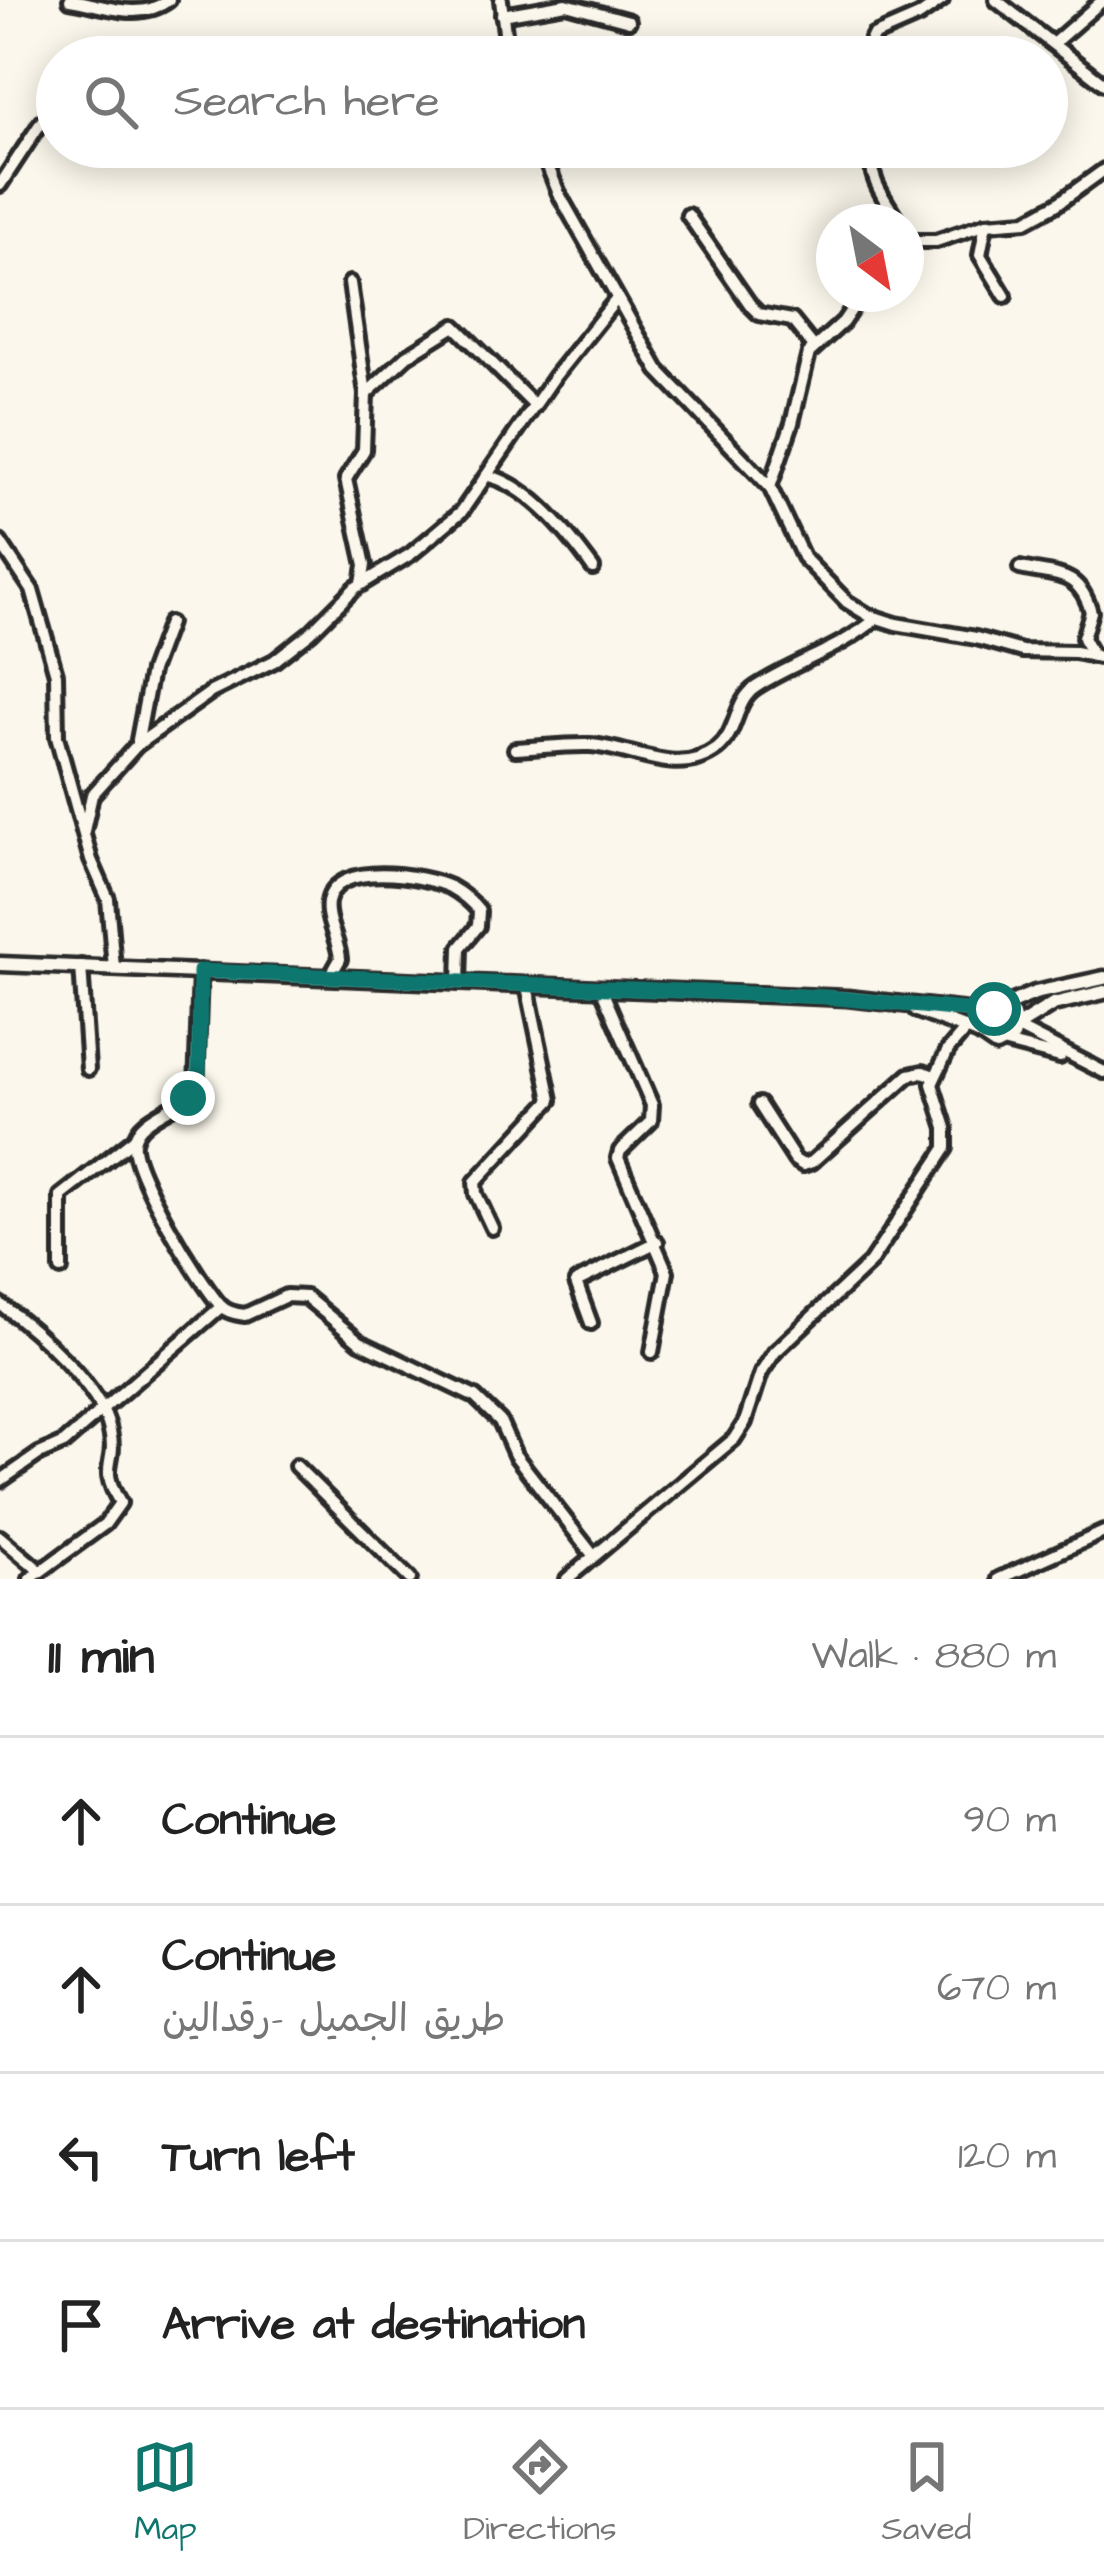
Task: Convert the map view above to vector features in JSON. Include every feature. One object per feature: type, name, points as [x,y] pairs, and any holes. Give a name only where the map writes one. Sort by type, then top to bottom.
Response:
[{"type":"main road","points":[[0,964],[847,998],[992,1010],[1012,1015],[1016,1028]]},
{"type":"main road","points":[[973,1032],[992,1010],[1104,977]]},
{"type":"main road","points":[[904,1005],[992,1044],[1006,1043],[1016,1028],[1053,1004],[1104,992]]},
{"type":"street","points":[[70,0],[142,11],[155,10],[169,0]]},
{"type":"street","points":[[501,0],[505,36]]},
{"type":"street","points":[[873,36],[942,0]]},
{"type":"street","points":[[996,0],[1047,36]]},
{"type":"street","points":[[1062,36],[1103,0]]},
{"type":"street","points":[[502,15],[566,4],[628,21]]},
{"type":"street","points":[[1068,53],[1104,84]]},
{"type":"street","points":[[0,185],[36,130]]},
{"type":"street","points":[[549,168],[616,301],[658,370],[770,487],[803,557],[847,602],[877,618],[1022,651],[1098,657]]},
{"type":"street","points":[[872,168],[887,204]]},
{"type":"street","points":[[924,240],[936,241],[986,224],[1026,220],[1104,170]]},
{"type":"street","points":[[688,215],[751,306],[759,314],[792,320],[813,346]]},
{"type":"street","points":[[986,224],[980,255],[1005,296]]},
{"type":"street","points":[[350,283],[366,394],[364,450],[346,479],[365,566],[362,584]]},
{"type":"street","points":[[84,831],[92,795],[137,745],[212,692],[274,661],[362,584],[438,534],[489,476],[616,301]]},
{"type":"street","points":[[770,487],[813,346],[850,312]]},
{"type":"street","points":[[366,394],[407,356],[455,326],[536,406]]},
{"type":"street","points":[[489,476],[526,497],[573,540],[593,568]]},
{"type":"street","points":[[0,542],[32,590],[56,674],[57,736],[108,899],[114,968]]},
{"type":"street","points":[[1020,568],[1064,575],[1081,590],[1091,612],[1083,638],[1098,657]]},
{"type":"street","points":[[515,749],[587,745],[660,761],[709,753],[723,743],[743,700],[757,686],[838,648],[877,618]]},
{"type":"street","points":[[137,745],[151,670],[169,623]]},
{"type":"street","points":[[73,795],[92,795]]},
{"type":"street","points":[[331,975],[340,959],[328,900],[358,875],[376,873],[434,881],[455,889],[479,911],[478,926],[460,948],[460,983]]},
{"type":"street","points":[[81,966],[88,1069]]},
{"type":"street","points":[[61,1269],[61,1196],[151,1120],[196,1089],[200,971]]},
{"type":"street","points":[[492,1228],[476,1194],[476,1182],[551,1100],[527,986]]},
{"type":"street","points":[[601,988],[652,1105],[651,1121],[618,1158],[667,1272],[652,1352]]},
{"type":"street","points":[[1016,1028],[1104,1072]]},
{"type":"street","points":[[567,1579],[734,1439],[746,1422],[760,1373],[775,1352],[870,1263],[946,1148],[934,1076],[947,1050],[973,1032]]},
{"type":"street","points":[[1006,1043],[1081,1062]]},
{"type":"street","points":[[760,1104],[803,1165],[909,1075],[934,1076]]},
{"type":"street","points":[[134,1139],[138,1165],[163,1216],[221,1307],[245,1315],[286,1296],[306,1298],[361,1342],[475,1397],[500,1420],[515,1455],[593,1555]]},
{"type":"street","points":[[591,1323],[576,1282],[657,1242]]},
{"type":"street","points":[[0,1304],[53,1350],[103,1409],[112,1441],[106,1474],[120,1508],[75,1549],[35,1575],[0,1538]]},
{"type":"street","points":[[0,1481],[64,1443],[221,1307]]},
{"type":"street","points":[[296,1466],[410,1579]]},
{"type":"street","points":[[999,1579],[1104,1532]]},
{"type":"route","points":[[188,1098],[199,1081],[200,971],[847,998],[985,1012],[994,1009]]}]
